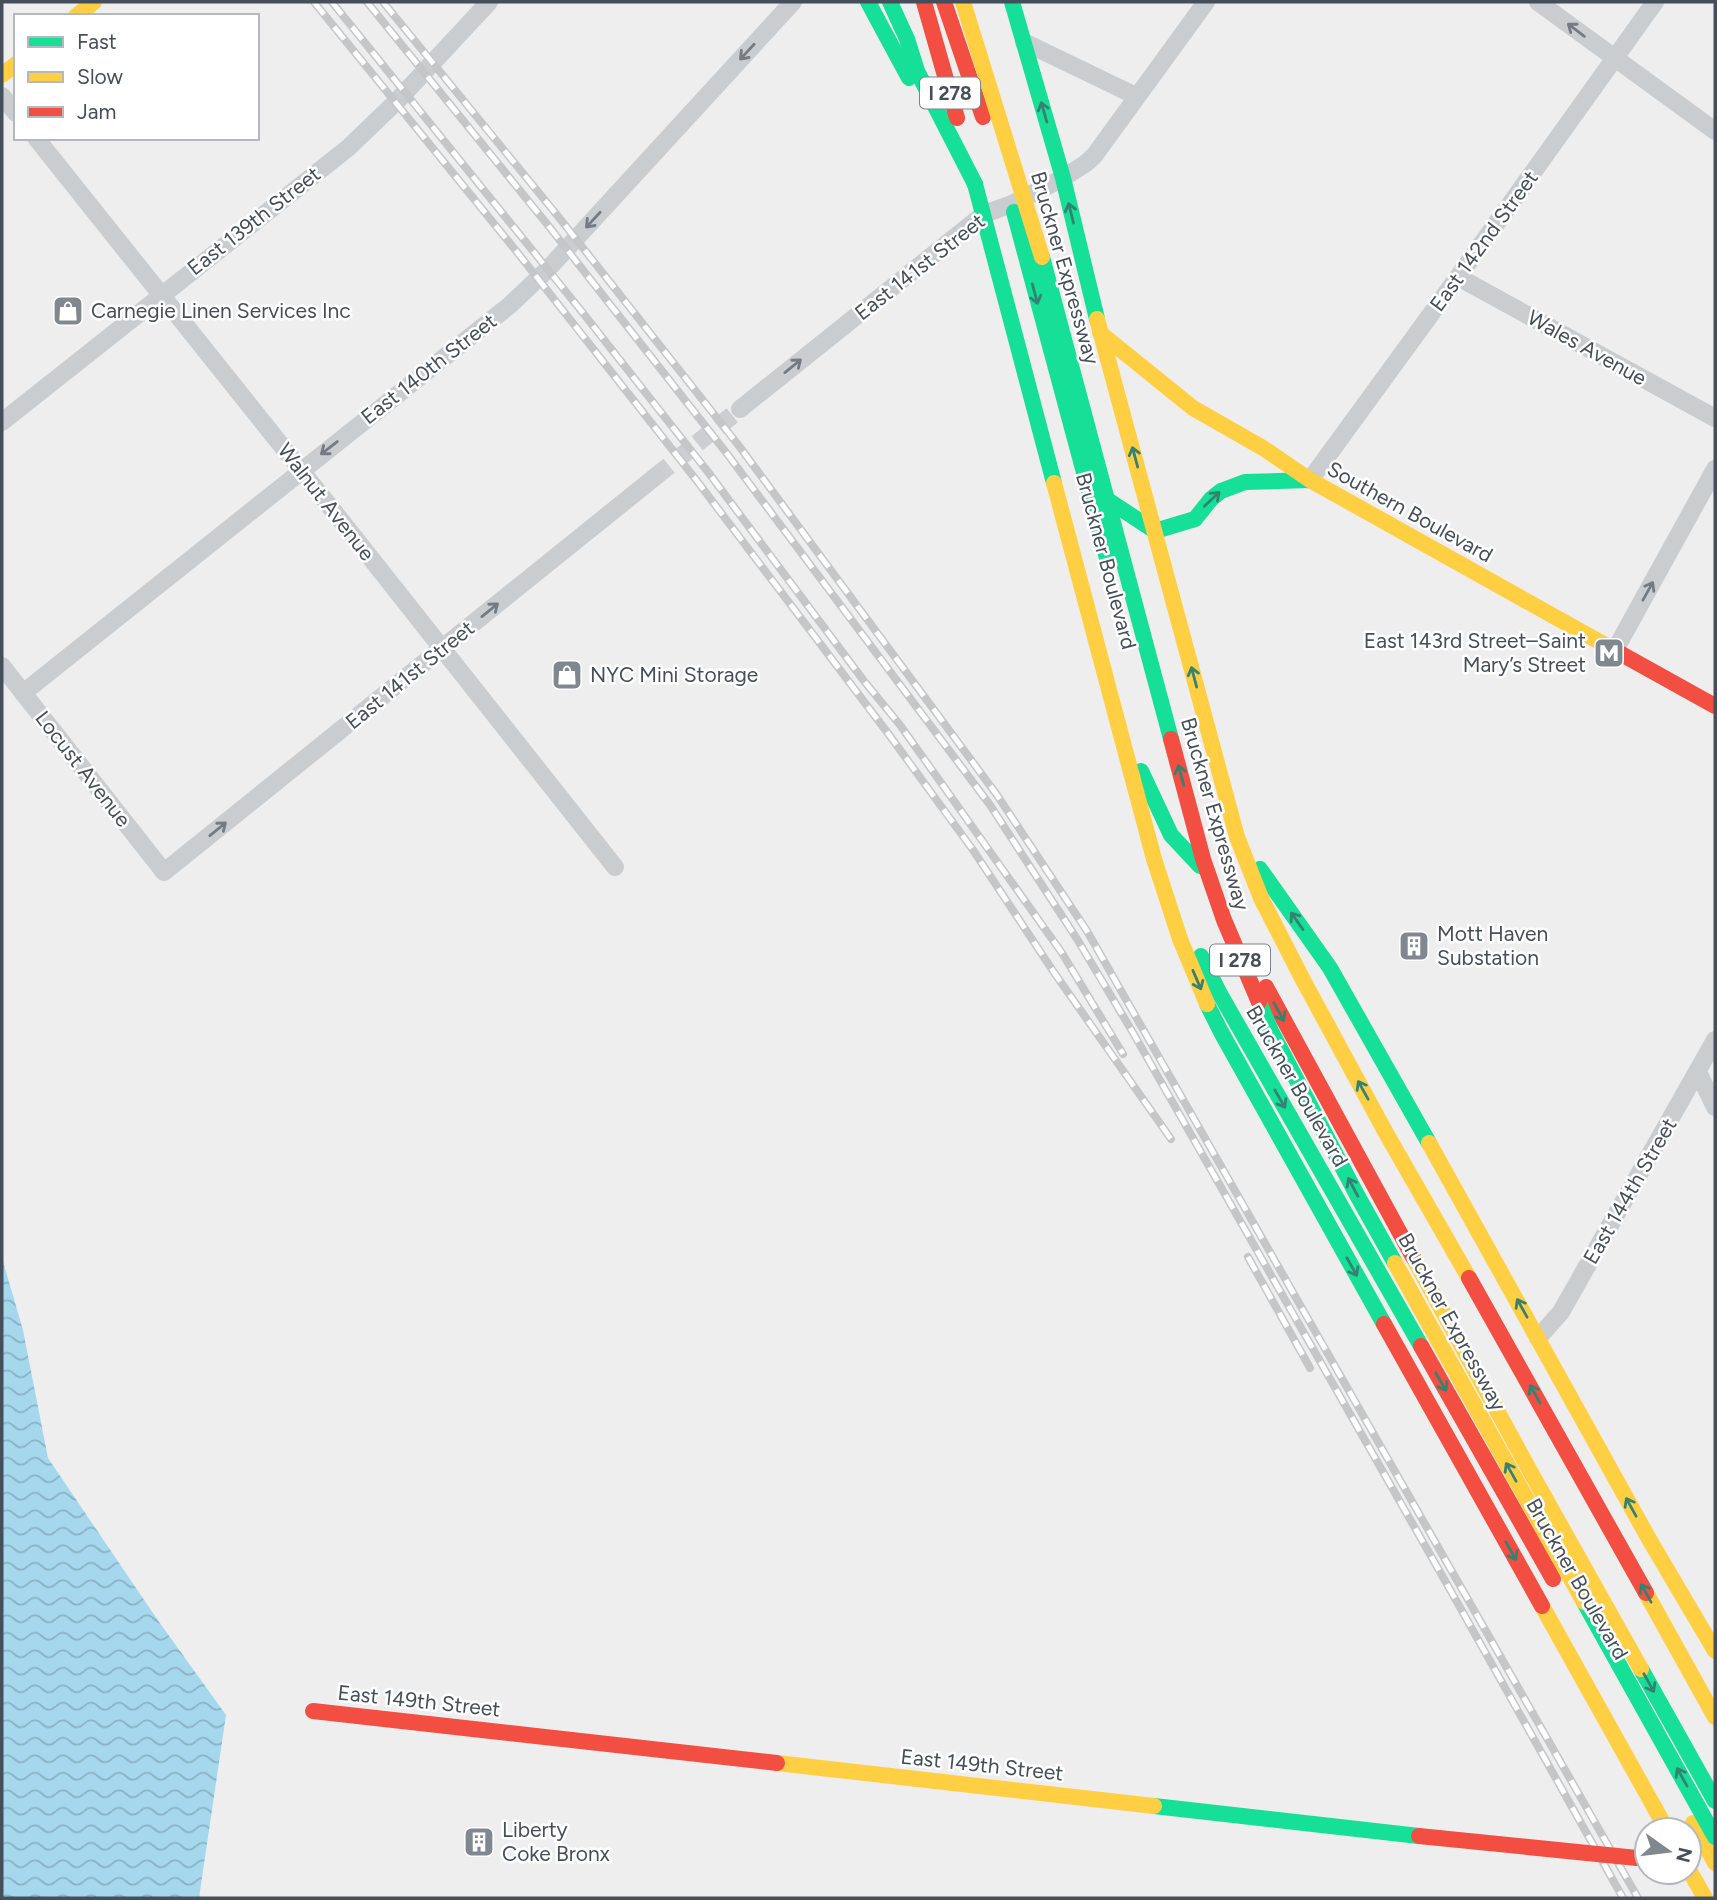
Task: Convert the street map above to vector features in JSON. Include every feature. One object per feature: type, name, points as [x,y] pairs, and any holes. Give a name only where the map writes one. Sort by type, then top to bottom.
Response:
[{"type":"main road","points":[[79,14],[94,2]]},
{"type":"main road","name":"Bruckner Boulevard","points":[[868,2],[984,214],[1011,279],[1139,767],[1173,886],[1201,957],[1715,1863]]},
{"type":"main road","points":[[890,2],[907,39],[917,71],[975,184]]},
{"type":"main road","name":"I 278","points":[[924,2],[1154,859],[1189,960],[1212,1015],[1230,1049],[1659,1816]]},
{"type":"main road","name":"Bruckner Boulevard","points":[[944,2],[1012,204],[1170,792],[1189,844],[1530,1471],[1715,1801]]},
{"type":"main road","name":"Bruckner Expressway","points":[[963,2],[1041,252],[1203,859],[1244,970],[1271,1031],[1357,1195],[1715,1837]]},
{"type":"main road","points":[[1012,2],[1063,178],[1100,332],[1237,837],[1261,898],[1386,1133],[1512,1352],[1715,1717]]},
{"type":"main road","name":"Southern Boulevard","points":[[1100,332],[1193,408],[1263,448],[1310,480],[1715,706]]},
{"type":"main road","points":[[1087,487],[1155,531],[1195,519],[1211,499],[1221,491],[1238,484],[1257,480],[1310,480]]},
{"type":"main road","points":[[1139,767],[1171,835],[1200,866]]},
{"type":"main road","points":[[1237,837],[1330,968],[1649,1539],[1715,1651]]},
{"type":"main road","points":[[1373,1183],[1408,1323]]},
{"type":"main road","name":"East 149th Street","points":[[313,1711],[1419,1836],[1633,1858]]},
{"type":"street","name":"East 139th Street","points":[[2,422],[369,130],[489,2]]},
{"type":"street","name":"East 140th Street","points":[[23,693],[510,305],[793,2]]},
{"type":"street","name":"East 141st Street","points":[[740,409],[984,214],[1012,204],[1085,164],[1094,156],[1206,2]]},
{"type":"street","points":[[1538,2],[1715,131]]},
{"type":"street","name":"East 142nd Street","points":[[1310,480],[1655,2]]},
{"type":"street","points":[[1024,42],[1136,96]]},
{"type":"street","points":[[2,96],[14,111]]},
{"type":"street","name":"Walnut Avenue","points":[[38,140],[615,867]]},
{"type":"street","name":"Wales Avenue","points":[[1458,277],[1715,418]]},
{"type":"street","points":[[1615,650],[1715,469]]},
{"type":"street","name":"East 141st Street","points":[[164,872],[655,477]]},
{"type":"street","name":"Locust Avenue","points":[[2,666],[164,872]]},
{"type":"street","name":"East 144th Street","points":[[1538,1338],[1561,1312],[1715,1040]]},
{"type":"street","points":[[1698,1072],[1715,1107]]},
{"type":"water","points":[[2,1258],[23,1330],[48,1458],[226,1715],[199,1898],[2,1898]]},
{"type":"tunnel","points":[[655,477],[740,409]]},
{"type":"railway","points":[[314,2],[517,252],[697,481],[887,732],[973,850],[1053,971],[1171,1139]]},
{"type":"railway","points":[[332,2],[708,472],[900,725],[1062,953],[1123,1054]]},
{"type":"railway","points":[[367,2],[547,224],[728,455],[990,805],[1077,939],[1132,1031],[1623,1898]]},
{"type":"railway","points":[[383,2],[557,215],[739,446],[997,795],[1087,931],[1638,1898]]},
{"type":"railway","points":[[1248,1257],[1310,1368]]},
{"type":"traffic: fast","points":[[868,2],[909,78]]},
{"type":"traffic: fast","points":[[890,2],[907,39],[917,71],[975,184]]},
{"type":"traffic: fast","points":[[1012,2],[1063,178],[1097,319]]},
{"type":"traffic: fast","points":[[975,184],[1054,483]]},
{"type":"traffic: fast","points":[[1014,212],[1108,562]]},
{"type":"traffic: fast","points":[[1042,257],[1171,739]]},
{"type":"traffic: fast","points":[[1100,495],[1155,531],[1195,519],[1221,491],[1245,482],[1310,480]]},
{"type":"traffic: fast","points":[[1141,771],[1171,835],[1200,866]]},
{"type":"traffic: fast","points":[[1260,869],[1330,968],[1429,1143]]},
{"type":"traffic: fast","points":[[1201,956],[1220,994],[1421,1346]]},
{"type":"traffic: fast","points":[[1259,1002],[1271,1031],[1395,1263]]},
{"type":"traffic: fast","points":[[1207,1004],[1384,1324]]},
{"type":"traffic: fast","points":[[1584,1602],[1715,1837]]},
{"type":"traffic: fast","points":[[1641,1669],[1715,1801]]},
{"type":"traffic: fast","points":[[1154,1806],[1419,1836]]},
{"type":"traffic: slow","points":[[79,14],[94,2]]},
{"type":"traffic: slow","points":[[963,2],[1042,257]]},
{"type":"traffic: slow","points":[[2,75],[14,66]]},
{"type":"traffic: slow","points":[[1097,319],[1237,837]]},
{"type":"traffic: slow","points":[[1100,333],[1193,408],[1263,448],[1310,480],[1607,646]]},
{"type":"traffic: slow","points":[[1054,483],[1154,859],[1180,939],[1207,1004]]},
{"type":"traffic: slow","points":[[1237,837],[1261,898],[1303,980],[1469,1278]]},
{"type":"traffic: slow","points":[[1429,1143],[1649,1539],[1715,1651]]},
{"type":"traffic: slow","points":[[1413,1257],[1641,1669]]},
{"type":"traffic: slow","points":[[1395,1263],[1584,1602]]},
{"type":"traffic: slow","points":[[1646,1593],[1715,1717]]},
{"type":"traffic: slow","points":[[1542,1606],[1659,1816]]},
{"type":"traffic: slow","points":[[777,1763],[1154,1806]]},
{"type":"traffic: slow","points":[[1703,1841],[1715,1863]]},
{"type":"traffic: slow","points":[[1698,1886],[1705,1898]]},
{"type":"traffic: jam","points":[[924,2],[957,118]]},
{"type":"traffic: jam","points":[[944,2],[983,117]]},
{"type":"traffic: jam","points":[[1607,646],[1715,706]]},
{"type":"traffic: jam","points":[[1171,739],[1203,859],[1224,920],[1259,1002]]},
{"type":"traffic: jam","points":[[1266,987],[1413,1257]]},
{"type":"traffic: jam","points":[[1469,1278],[1646,1593]]},
{"type":"traffic: jam","points":[[1384,1324],[1542,1606]]},
{"type":"traffic: jam","points":[[1421,1346],[1553,1579]]},
{"type":"traffic: jam","points":[[313,1711],[777,1763]]},
{"type":"traffic: jam","points":[[1419,1836],[1633,1858]]},
{"type":"place","name":"Carnegie Linen Services Inc","points":[[68,311]]},
{"type":"place","name":"East 143rd Street–Saint Mary’s Street","points":[[1609,653]]},
{"type":"place","name":"NYC Mini Storage","points":[[567,675]]},
{"type":"place","name":"Mott Haven Substation","points":[[1414,946]]},
{"type":"place","name":"Liberty Coke Bronx","points":[[479,1842]]}]
